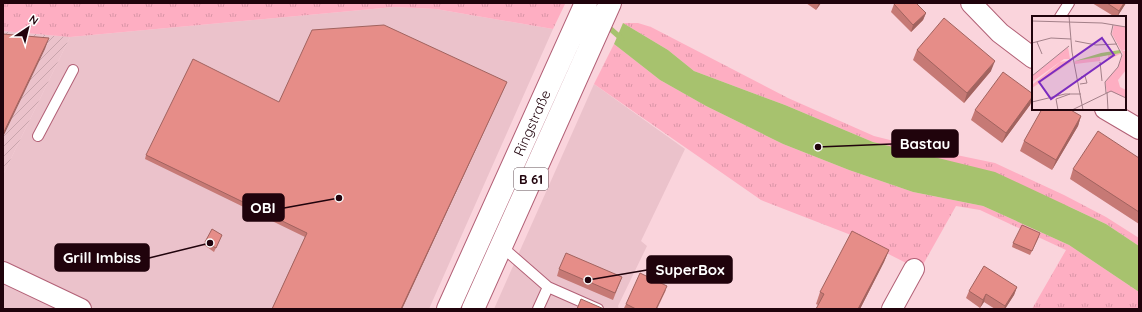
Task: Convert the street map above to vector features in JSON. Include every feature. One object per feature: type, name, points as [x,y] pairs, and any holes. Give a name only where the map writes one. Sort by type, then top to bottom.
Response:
[{"type":"main road","name":"Ringstraße","points":[[448,309],[586,3]]},
{"type":"main road","name":"Ringstraße","points":[[473,309],[610,3]]},
{"type":"street","points":[[971,3],[1000,33],[1032,57]]},
{"type":"street","points":[[1107,110],[1139,129]]},
{"type":"street","points":[[892,309],[914,269]]},
{"type":"street","points":[[3,272],[81,309]]},
{"type":"lane","points":[[1061,16],[1069,3]]},
{"type":"lane","points":[[38,136],[73,70]]},
{"type":"lane","points":[[501,246],[548,286],[598,309]]},
{"type":"lane","points":[[538,309],[548,286]]},
{"type":"shaded area","points":[[394,7],[436,9],[553,29],[429,309],[3,309],[3,175],[70,37]]},
{"type":"shaded area","points":[[623,23],[668,50],[694,71],[785,105],[873,142],[995,172],[1106,224],[1139,246],[1139,292],[1069,245],[983,206],[913,192],[849,170],[783,144],[706,106],[660,80],[614,44]]},
{"type":"shaded area","points":[[3,31],[70,37],[3,175]]},
{"type":"shaded area","points":[[594,84],[685,149],[641,241],[647,246],[618,306],[619,309],[494,309]]},
{"type":"green space","points":[[3,3],[565,4],[553,29],[436,9],[394,7],[70,37],[3,31]]},
{"type":"green space","points":[[623,23],[638,23],[651,27],[788,98],[874,136],[995,163],[1064,195],[1106,217],[1139,238],[1139,246],[1106,224],[1070,207],[918,154],[873,142],[785,105],[694,71],[668,50]]},
{"type":"green space","points":[[614,44],[660,80],[706,106],[783,144],[849,170],[913,192],[983,206],[1069,245],[1139,292],[1139,309],[1032,309],[1066,250],[980,210],[956,206],[920,270],[851,235],[761,200],[594,84]]},
{"type":"building","points":[[916,3],[926,13],[913,25],[894,4]]},
{"type":"building","points":[[1107,3],[1124,3],[1119,11]]},
{"type":"building","points":[[944,18],[995,61],[967,93],[917,50]]},
{"type":"building","points":[[384,25],[507,82],[401,309],[272,309],[307,233],[146,155],[193,59],[279,102],[312,30]]},
{"type":"building","points":[[3,34],[49,38],[3,134]]},
{"type":"building","points":[[1003,72],[1032,93],[1032,97],[1006,133],[975,110]]},
{"type":"building","points":[[1041,110],[1071,110],[1081,116],[1056,160],[1024,141]]},
{"type":"building","points":[[1098,131],[1139,158],[1139,212],[1073,169]]},
{"type":"building","points":[[1022,225],[1040,233],[1032,251],[1013,243]]},
{"type":"building","points":[[212,229],[222,235],[216,248],[205,242]]},
{"type":"building","points":[[852,231],[889,250],[858,309],[816,309],[824,294],[820,292]]},
{"type":"building","points":[[566,253],[622,277],[615,293],[559,269]]},
{"type":"building","points":[[984,266],[1017,287],[1005,306],[986,294],[983,300],[969,291]]},
{"type":"building","points":[[640,273],[667,286],[656,309],[636,309],[626,304]]},
{"type":"building","points":[[581,299],[604,309],[577,309]]},
{"type":"waterway","points":[[606,25],[622,39]]},
{"type":"place","name":"Bastau","points":[[818,147]]},
{"type":"place","name":"OBI","points":[[339,198]]},
{"type":"place","name":"Grill Imbiss","points":[[210,243]]},
{"type":"place","name":"SuperBox","points":[[588,280]]}]
